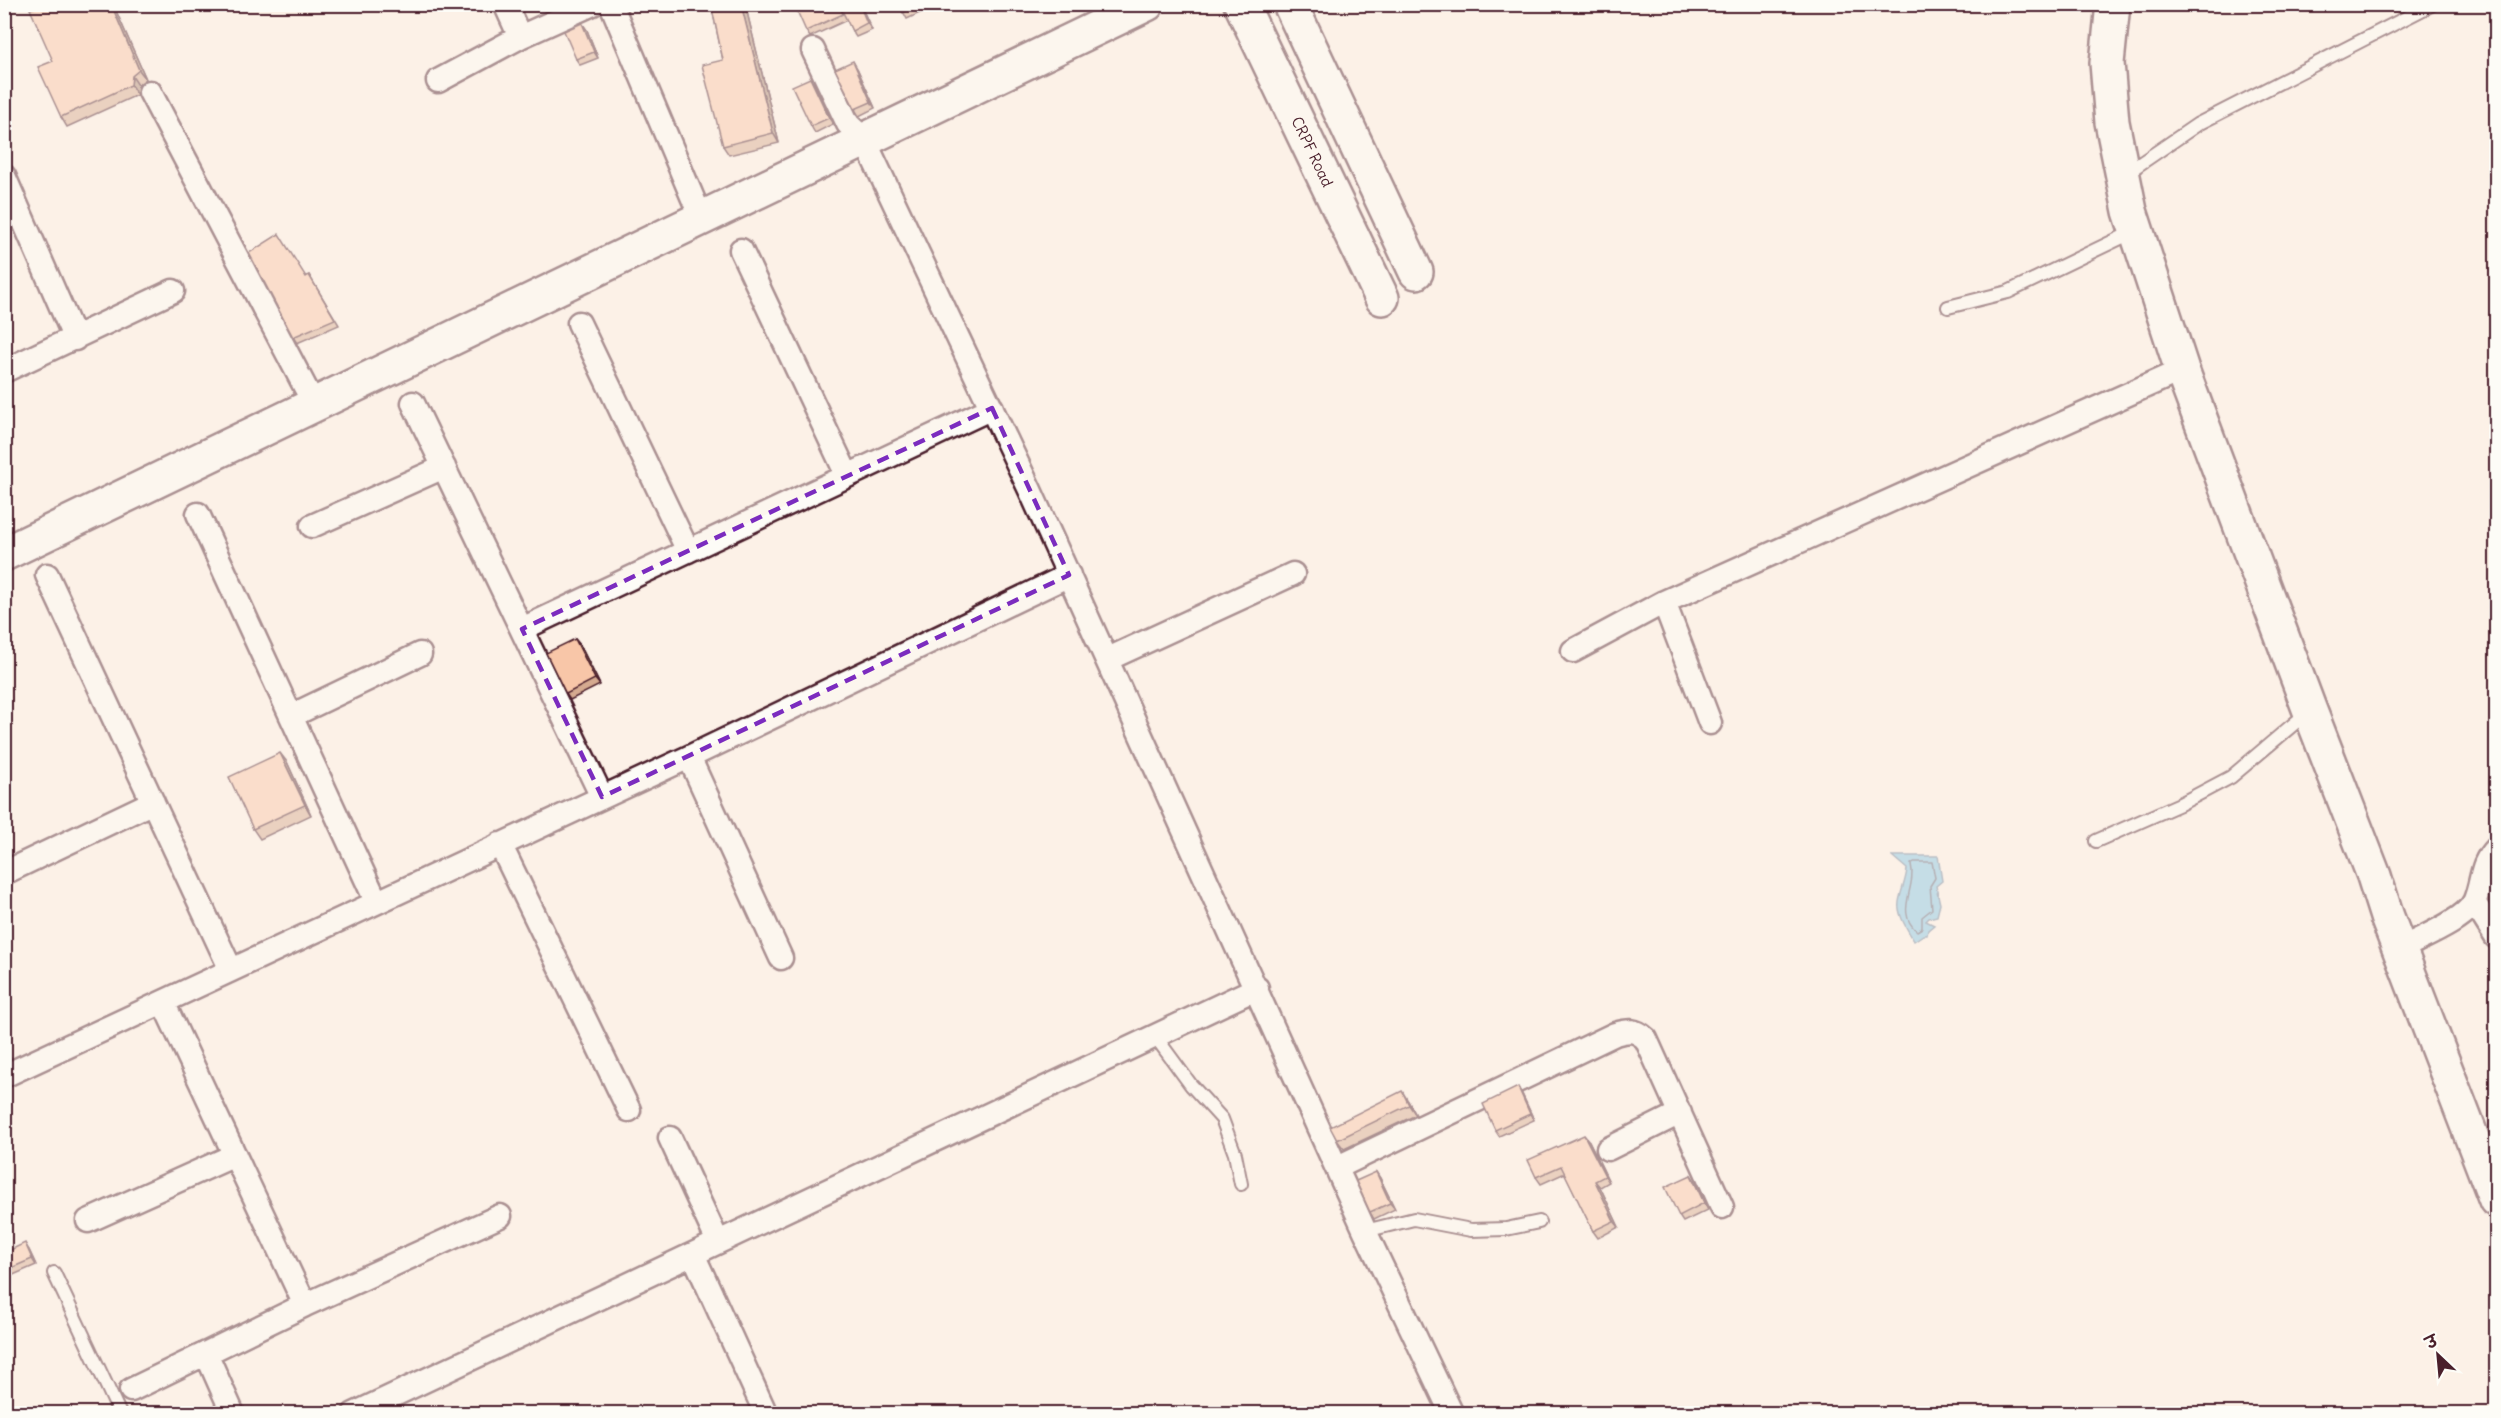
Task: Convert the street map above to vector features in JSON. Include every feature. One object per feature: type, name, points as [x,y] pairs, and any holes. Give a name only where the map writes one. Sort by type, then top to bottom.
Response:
[{"type":"street","points":[[505,4],[520,37]]},
{"type":"street","points":[[438,81],[520,37],[593,4]]},
{"type":"street","points":[[611,4],[702,220]]},
{"type":"street","points":[[4,554],[1147,4]]},
{"type":"street","name":"CRPF Road","points":[[1241,4],[1382,298]]},
{"type":"street","points":[[1290,4],[1416,272]]},
{"type":"street","points":[[2113,4],[2107,63],[2112,122],[2121,176],[2136,231],[2182,370],[2496,1200]]},
{"type":"street","points":[[813,50],[848,124],[864,139],[992,408],[1108,658],[1338,1167],[1365,1232],[1452,1413]]},
{"type":"street","points":[[150,92],[314,404]]},
{"type":"street","points":[[4,176],[75,339]]},
{"type":"street","points":[[741,250],[848,475]]},
{"type":"street","points":[[4,371],[172,291]]},
{"type":"street","points":[[579,323],[688,551]]},
{"type":"street","points":[[1573,651],[1664,602],[2182,370]]},
{"type":"street","points":[[413,403],[602,797]]},
{"type":"street","points":[[522,629],[992,408]]},
{"type":"street","points":[[312,526],[444,467]]},
{"type":"street","points":[[198,513],[376,901]]},
{"type":"street","points":[[1108,658],[1293,574]]},
{"type":"street","points":[[47,575],[231,970]]},
{"type":"street","points":[[4,1076],[689,757],[1069,575]]},
{"type":"street","points":[[1664,602],[1710,723]]},
{"type":"street","points":[[291,716],[420,654]]},
{"type":"street","points":[[689,757],[781,958]]},
{"type":"street","points":[[4,873],[153,802]]},
{"type":"street","points":[[500,844],[629,1110]]},
{"type":"street","points":[[2400,949],[2462,916],[2474,902],[2487,857],[2496,848]]},
{"type":"street","points":[[2474,902],[2496,937]]},
{"type":"street","points":[[354,1413],[1257,988]]},
{"type":"street","points":[[163,1002],[305,1305]]},
{"type":"street","points":[[1338,1167],[1615,1034],[1629,1030],[1638,1032],[1646,1039],[1722,1207]]},
{"type":"street","points":[[1608,1149],[1680,1113]]},
{"type":"street","points":[[670,1138],[718,1242]]},
{"type":"street","points":[[88,1221],[235,1155]]},
{"type":"street","points":[[131,1390],[305,1305],[500,1215]]},
{"type":"street","points":[[693,1254],[766,1413]]},
{"type":"street","points":[[206,1353],[233,1413]]},
{"type":"lane","points":[[2121,176],[2198,124],[2433,4]]},
{"type":"lane","points":[[1948,307],[2008,292],[2136,231]]},
{"type":"lane","points":[[2096,841],[2180,804],[2231,777],[2310,711]]},
{"type":"lane","points":[[1155,1036],[1191,1085],[1222,1119],[1235,1154],[1241,1184]]},
{"type":"lane","points":[[1365,1232],[1414,1219],[1471,1230],[1506,1229],[1539,1222]]},
{"type":"lane","points":[[54,1272],[120,1413]]},
{"type":"highlighted area","points":[[992,408],[1069,575],[602,797],[522,629]]},
{"type":"water","points":[[1892,856],[1938,856],[1942,881],[1936,886],[1940,904],[1937,916],[1926,921],[1934,925],[1928,930],[1927,935],[1914,941],[1899,907],[1907,869]]},
{"type":"building","points":[[46,4],[111,4],[139,70],[132,76],[131,85],[61,117],[38,67],[53,61],[30,9]]},
{"type":"building","points":[[711,4],[741,4],[773,133],[723,146],[702,65],[723,60]]},
{"type":"building","points":[[794,4],[838,4],[843,14],[806,31]]},
{"type":"building","points":[[839,4],[859,4],[867,23],[852,31]]},
{"type":"building","points":[[899,4],[920,4],[903,13]]},
{"type":"building","points":[[582,23],[594,52],[576,59],[564,31]]},
{"type":"building","points":[[853,61],[871,102],[855,109],[835,69]]},
{"type":"building","points":[[810,78],[829,118],[811,126],[792,86]]},
{"type":"building","points":[[279,234],[306,277],[309,275],[335,319],[293,337],[249,253]]},
{"type":"building","points":[[575,639],[595,679],[566,694],[546,653]]},
{"type":"building","points":[[280,753],[305,805],[253,829],[229,777]]},
{"type":"building","points":[[1518,1087],[1530,1114],[1495,1130],[1483,1104]]},
{"type":"building","points":[[1402,1091],[1409,1105],[1337,1140],[1330,1127]]},
{"type":"building","points":[[1584,1135],[1605,1176],[1595,1181],[1614,1221],[1593,1231],[1561,1166],[1536,1177],[1528,1160]]},
{"type":"building","points":[[1376,1172],[1390,1203],[1370,1212],[1356,1181]]},
{"type":"building","points":[[1691,1175],[1704,1203],[1679,1216],[1665,1187]]},
{"type":"building","points":[[25,1243],[32,1259],[4,1271],[4,1253]]}]
